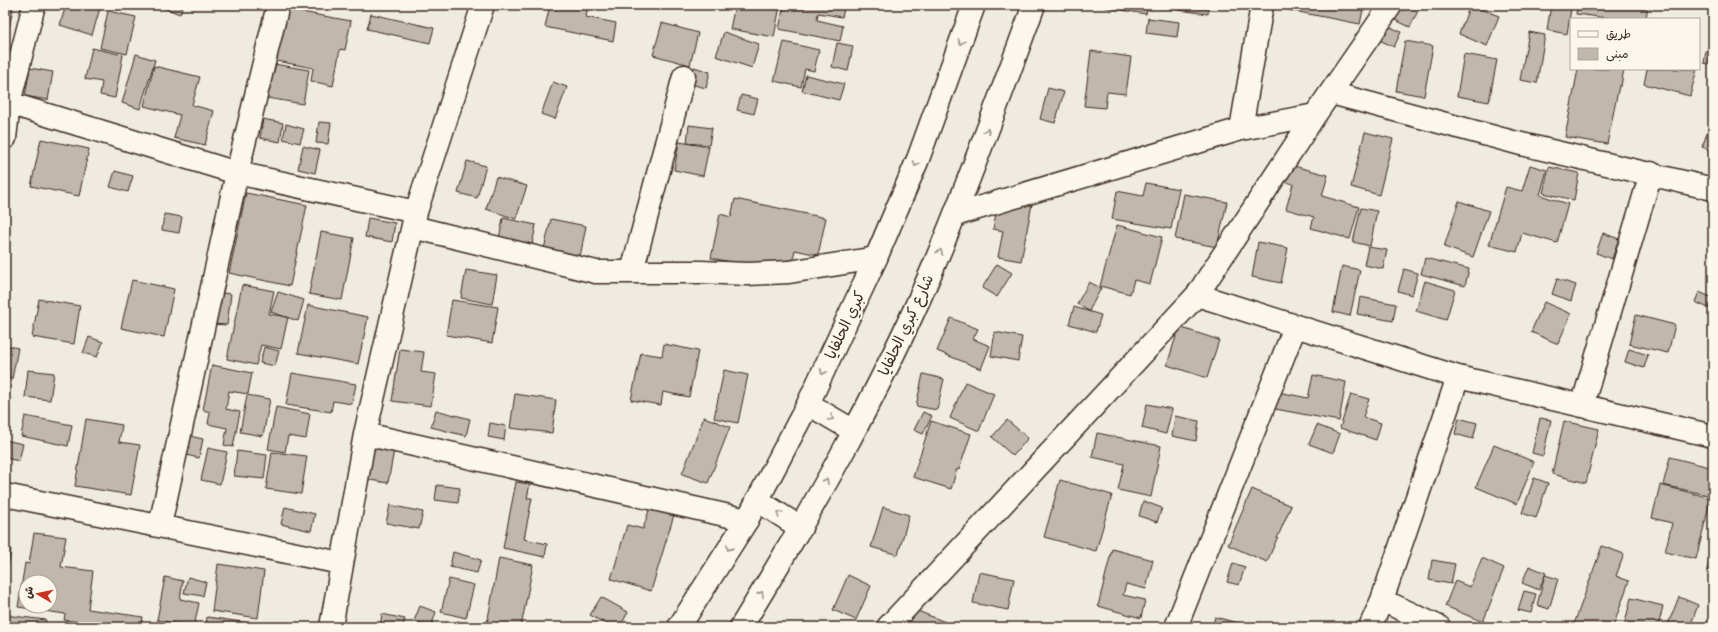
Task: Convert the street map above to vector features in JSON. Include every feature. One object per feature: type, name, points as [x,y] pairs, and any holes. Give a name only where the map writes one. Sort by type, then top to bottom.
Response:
[{"type":"street","points":[[5,138],[7,102],[34,5]]},
{"type":"street","points":[[160,525],[237,173],[278,5]]},
{"type":"street","points":[[331,627],[341,563],[365,434],[415,220],[483,5]]},
{"type":"street","name":"كبري الحلفايا","points":[[679,627],[747,520],[808,404],[876,258],[918,159],[974,5]]},
{"type":"street","name":"شارع كبري الحلفايا","points":[[741,627],[801,528],[869,404],[932,271],[955,215],[1034,5]]},
{"type":"street","points":[[1241,129],[1262,5]]},
{"type":"street","points":[[888,627],[1197,295],[1391,5]]},
{"type":"street","points":[[632,272],[684,76]]},
{"type":"street","points":[[1331,93],[1517,143],[1651,173],[1713,189]]},
{"type":"street","points":[[7,102],[237,173],[415,220],[596,272],[747,274],[788,272],[876,258]]},
{"type":"street","points":[[955,215],[1241,129],[1316,115]]},
{"type":"street","points":[[1582,406],[1651,173]]},
{"type":"street","points":[[1197,295],[1458,377],[1713,436]]},
{"type":"street","points":[[1176,627],[1295,327]]},
{"type":"street","points":[[1370,627],[1382,600],[1458,377]]},
{"type":"street","points":[[808,404],[854,431]]},
{"type":"street","points":[[365,434],[747,520]]},
{"type":"street","points":[[5,495],[160,525],[341,563]]},
{"type":"street","points":[[757,500],[801,528]]},
{"type":"street","points":[[1382,600],[1439,627]]},
{"type":"building","points":[[66,5],[101,5],[92,35],[60,25]]},
{"type":"building","points":[[165,5],[183,5],[180,14],[164,8]]},
{"type":"building","points":[[550,5],[588,5],[586,17],[616,23],[613,41],[545,27]]},
{"type":"building","points":[[735,5],[780,6],[774,37],[730,29]]},
{"type":"building","points":[[784,5],[845,5],[842,17],[818,13],[817,20],[843,26],[840,41],[779,29]]},
{"type":"building","points":[[1103,5],[1148,5],[1146,14],[1103,7]]},
{"type":"building","points":[[1164,5],[1209,5],[1208,14],[1164,8]]},
{"type":"building","points":[[1273,5],[1364,5],[1360,24],[1273,7]]},
{"type":"building","points":[[1402,5],[1421,5],[1410,27],[1395,20]]},
{"type":"building","points":[[1470,5],[1499,16],[1487,46],[1459,34]]},
{"type":"building","points":[[1551,5],[1571,9],[1567,34],[1547,30]]},
{"type":"building","points":[[1577,5],[1648,5],[1646,18],[1607,18],[1576,14]]},
{"type":"building","points":[[5,7],[13,9],[9,27],[5,26]]},
{"type":"building","points":[[285,9],[351,21],[345,50],[340,49],[333,86],[311,81],[313,68],[261,58]]},
{"type":"building","points":[[108,11],[136,17],[127,54],[100,48]]},
{"type":"building","points":[[371,14],[434,28],[430,43],[367,29]]},
{"type":"building","points":[[1148,18],[1179,22],[1177,37],[1146,33]]},
{"type":"building","points":[[662,23],[698,33],[690,65],[653,55]]},
{"type":"building","points":[[1382,23],[1401,32],[1394,47],[1375,38]]},
{"type":"building","points":[[724,32],[759,44],[752,68],[716,56]]},
{"type":"building","points":[[1529,32],[1545,35],[1537,83],[1520,80]]},
{"type":"building","points":[[1405,41],[1433,46],[1424,96],[1396,91]]},
{"type":"building","points":[[784,42],[819,50],[814,71],[805,69],[801,87],[774,81]]},
{"type":"building","points":[[837,43],[853,46],[848,71],[832,67]]},
{"type":"building","points":[[92,48],[123,55],[115,98],[100,95],[102,82],[85,79]]},
{"type":"building","points":[[1091,51],[1131,57],[1126,94],[1107,92],[1105,108],[1084,106]]},
{"type":"building","points":[[1706,51],[1713,52],[1713,65],[1704,63]]},
{"type":"building","points":[[136,54],[155,60],[140,109],[122,103]]},
{"type":"building","points":[[1464,54],[1497,60],[1489,102],[1457,96]]},
{"type":"building","points":[[268,63],[309,70],[303,104],[261,97]]},
{"type":"building","points":[[154,66],[200,77],[192,105],[214,111],[205,145],[174,138],[180,115],[144,106]]},
{"type":"building","points":[[694,67],[710,72],[706,88],[690,84]]},
{"type":"building","points":[[30,68],[53,72],[48,100],[25,96]]},
{"type":"building","points":[[1578,70],[1624,70],[1607,144],[1565,137]]},
{"type":"building","points":[[1647,70],[1697,70],[1690,96],[1644,84]]},
{"type":"building","points":[[806,75],[844,84],[839,100],[802,91]]},
{"type":"building","points":[[553,82],[567,87],[555,119],[541,114]]},
{"type":"building","points":[[1048,88],[1064,92],[1055,123],[1040,119]]},
{"type":"building","points":[[741,95],[758,99],[754,114],[737,110]]},
{"type":"building","points":[[1713,117],[1713,151],[1702,147]]},
{"type":"building","points":[[263,119],[283,123],[280,142],[260,138]]},
{"type":"building","points":[[319,122],[331,123],[328,144],[316,143]]},
{"type":"building","points":[[286,124],[304,129],[300,143],[283,139]]},
{"type":"building","points":[[689,125],[712,128],[709,145],[687,143]]},
{"type":"building","points":[[1365,132],[1393,139],[1379,195],[1351,187]]},
{"type":"building","points":[[41,139],[89,149],[79,196],[31,186]]},
{"type":"building","points":[[679,142],[709,147],[703,176],[674,170]]},
{"type":"building","points":[[303,146],[320,150],[315,173],[298,169]]},
{"type":"building","points":[[467,161],[486,166],[477,198],[458,193]]},
{"type":"building","points":[[1286,164],[1328,175],[1322,196],[1359,207],[1350,239],[1311,228],[1314,217],[1286,209],[1293,184],[1281,181]]},
{"type":"building","points":[[1530,165],[1547,170],[1540,195],[1568,204],[1557,243],[1522,233],[1517,252],[1489,245],[1506,187],[1522,191]]},
{"type":"building","points":[[1549,167],[1579,173],[1574,200],[1543,193]]},
{"type":"building","points":[[115,171],[133,176],[128,192],[110,187]]},
{"type":"building","points":[[496,177],[527,186],[516,219],[486,209]]},
{"type":"building","points":[[1146,183],[1179,189],[1171,229],[1112,219],[1117,191],[1143,196]]},
{"type":"building","points":[[246,193],[307,205],[290,286],[229,273]]},
{"type":"building","points":[[1184,194],[1227,202],[1217,247],[1175,239]]},
{"type":"building","points":[[999,198],[1032,204],[1021,261],[998,257],[1003,231],[993,229]]},
{"type":"building","points":[[735,199],[826,218],[818,255],[795,250],[790,274],[711,258],[720,214],[731,217]]},
{"type":"building","points":[[1459,201],[1489,211],[1473,257],[1444,247]]},
{"type":"building","points":[[1361,208],[1377,211],[1370,246],[1353,242]]},
{"type":"building","points":[[164,214],[182,217],[179,233],[162,230]]},
{"type":"building","points":[[368,218],[395,223],[392,242],[365,237]]},
{"type":"building","points":[[503,218],[536,225],[532,245],[499,239]]},
{"type":"building","points":[[551,219],[586,226],[580,257],[544,249]]},
{"type":"building","points":[[1117,225],[1162,237],[1150,284],[1134,280],[1130,294],[1100,286]]},
{"type":"building","points":[[321,232],[354,238],[342,300],[309,294]]},
{"type":"building","points":[[1603,233],[1619,239],[1612,259],[1596,253]]},
{"type":"building","points":[[1258,242],[1288,248],[1281,283],[1252,277]]},
{"type":"building","points":[[1368,247],[1387,250],[1383,269],[1364,265]]},
{"type":"building","points":[[1425,258],[1469,269],[1465,286],[1421,274]]},
{"type":"building","points":[[997,264],[1012,273],[997,297],[982,288]]},
{"type":"building","points":[[1342,266],[1360,270],[1350,316],[1333,312]]},
{"type":"building","points":[[1404,269],[1418,273],[1412,295],[1398,291]]},
{"type":"building","points":[[466,270],[497,275],[492,304],[461,298]]},
{"type":"building","points":[[1557,279],[1576,285],[1571,301],[1552,294]]},
{"type":"building","points":[[132,280],[174,289],[164,337],[121,328]]},
{"type":"building","points":[[1425,281],[1455,290],[1446,320],[1416,311]]},
{"type":"building","points":[[1089,282],[1101,288],[1089,311],[1077,304]]},
{"type":"building","points":[[242,285],[274,291],[269,314],[288,317],[281,349],[261,345],[256,365],[227,359]]},
{"type":"building","points":[[215,292],[231,294],[227,325],[212,324]]},
{"type":"building","points":[[278,292],[304,300],[298,321],[271,312]]},
{"type":"building","points":[[1699,292],[1713,298],[1713,310],[1695,302]]},
{"type":"building","points":[[1360,297],[1396,304],[1393,321],[1357,314]]},
{"type":"building","points":[[39,299],[80,306],[74,344],[32,337]]},
{"type":"building","points":[[452,300],[498,307],[492,343],[446,335]]},
{"type":"building","points":[[1544,302],[1571,314],[1558,344],[1531,332]]},
{"type":"building","points":[[308,305],[368,317],[358,364],[298,353]]},
{"type":"building","points":[[1074,307],[1101,315],[1096,332],[1069,324]]},
{"type":"building","points":[[1636,315],[1675,325],[1668,353],[1629,344]]},
{"type":"building","points":[[951,318],[978,329],[973,339],[990,346],[981,369],[937,351]]},
{"type":"building","points":[[1179,327],[1219,340],[1207,378],[1167,365]]},
{"type":"building","points":[[995,332],[1022,337],[1018,361],[991,356]]},
{"type":"building","points":[[89,337],[103,342],[97,357],[83,353]]},
{"type":"building","points":[[664,344],[698,351],[689,397],[663,392],[661,405],[631,400],[641,353],[662,356]]},
{"type":"building","points":[[5,345],[18,348],[12,379],[5,377]]},
{"type":"building","points":[[264,347],[279,351],[275,366],[260,363]]},
{"type":"building","points":[[400,349],[424,352],[421,372],[436,374],[431,406],[392,401]]},
{"type":"building","points":[[1629,349],[1648,355],[1644,368],[1625,362]]},
{"type":"building","points":[[212,365],[252,373],[248,394],[229,391],[226,409],[240,412],[233,447],[224,445],[227,428],[208,424],[210,412],[203,410]]},
{"type":"building","points":[[28,370],[54,373],[50,400],[25,397]]},
{"type":"building","points":[[724,370],[748,375],[738,423],[714,418]]},
{"type":"building","points":[[292,373],[356,384],[352,404],[333,401],[331,412],[286,405]]},
{"type":"building","points":[[923,374],[944,379],[937,410],[916,406]]},
{"type":"building","points":[[1313,375],[1346,382],[1339,421],[1270,408],[1273,391],[1308,398]]},
{"type":"building","points":[[965,382],[994,394],[979,431],[950,418]]},
{"type":"building","points":[[515,394],[556,400],[552,433],[510,428]]},
{"type":"building","points":[[1351,394],[1369,399],[1363,417],[1381,423],[1376,440],[1340,428]]},
{"type":"building","points":[[247,395],[270,399],[263,436],[240,432]]},
{"type":"building","points":[[1147,404],[1172,409],[1166,434],[1142,428]]},
{"type":"building","points":[[276,407],[310,414],[306,439],[288,436],[285,452],[268,449]]},
{"type":"building","points":[[436,410],[470,419],[466,436],[431,427]]},
{"type":"building","points":[[923,412],[932,416],[923,434],[914,430]]},
{"type":"building","points":[[25,416],[72,425],[68,446],[21,436]]},
{"type":"building","points":[[1175,416],[1199,421],[1196,441],[1172,436]]},
{"type":"building","points":[[704,417],[730,427],[708,483],[682,474]]},
{"type":"building","points":[[1459,418],[1477,423],[1473,439],[1455,434]]},
{"type":"building","points":[[1540,418],[1551,420],[1543,456],[1532,453]]},
{"type":"building","points":[[86,419],[122,425],[119,442],[140,445],[131,495],[75,486]]},
{"type":"building","points":[[1007,420],[1028,438],[1013,456],[992,437]]},
{"type":"building","points":[[931,421],[971,434],[951,489],[913,477]]},
{"type":"building","points":[[1564,421],[1599,429],[1586,483],[1552,474]]},
{"type":"building","points":[[490,423],[506,426],[504,440],[488,437]]},
{"type":"building","points":[[1317,425],[1340,434],[1333,453],[1309,444]]},
{"type":"building","points":[[1097,433],[1161,446],[1151,497],[1118,490],[1124,464],[1092,457]]},
{"type":"building","points":[[181,434],[203,439],[199,458],[177,453]]},
{"type":"building","points":[[5,440],[23,444],[19,461],[5,458]]},
{"type":"building","points":[[364,445],[394,450],[388,483],[358,478]]},
{"type":"building","points":[[1494,445],[1534,462],[1517,504],[1476,487]]},
{"type":"building","points":[[208,448],[227,452],[220,484],[201,480]]},
{"type":"building","points":[[237,451],[267,455],[264,479],[234,476]]},
{"type":"building","points":[[272,452],[307,456],[301,494],[266,489]]},
{"type":"building","points":[[1670,457],[1713,468],[1708,495],[1663,485]]},
{"type":"building","points":[[1534,478],[1548,483],[1536,518],[1522,513]]},
{"type":"building","points":[[1060,480],[1112,495],[1096,551],[1044,537]]},
{"type":"building","points":[[516,482],[530,484],[527,498],[532,498],[524,539],[547,544],[545,557],[503,548]]},
{"type":"building","points":[[437,485],[460,488],[458,503],[435,500]]},
{"type":"building","points":[[1660,485],[1711,498],[1696,559],[1665,552],[1672,523],[1652,518]]},
{"type":"building","points":[[1252,489],[1291,506],[1267,562],[1228,545]]},
{"type":"building","points":[[652,501],[676,508],[651,591],[611,579],[627,525],[643,529]]},
{"type":"building","points":[[1143,501],[1162,508],[1157,522],[1139,516]]},
{"type":"building","points":[[390,505],[423,512],[419,529],[386,523]]},
{"type":"building","points":[[285,507],[315,514],[311,531],[281,524]]},
{"type":"building","points":[[883,507],[909,515],[898,555],[871,547]]},
{"type":"building","points":[[34,533],[66,537],[61,567],[93,571],[88,609],[143,617],[141,627],[118,627],[64,620],[65,614],[58,613],[58,574],[23,574],[25,563],[29,564]]},
{"type":"building","points":[[1602,546],[1624,554],[1616,576],[1629,581],[1613,627],[1573,627]]},
{"type":"building","points":[[1713,547],[1713,571],[1707,570]]},
{"type":"building","points":[[5,549],[11,550],[6,577],[5,577]]},
{"type":"building","points":[[1112,549],[1153,560],[1146,589],[1126,584],[1123,595],[1145,600],[1141,618],[1098,606]]},
{"type":"building","points":[[453,552],[481,560],[477,573],[450,567]]},
{"type":"building","points":[[499,558],[533,565],[521,627],[506,627],[487,624]]},
{"type":"building","points":[[1482,558],[1504,568],[1483,622],[1445,606],[1455,581],[1470,587]]},
{"type":"building","points":[[1432,560],[1455,564],[1451,584],[1429,580]]},
{"type":"building","points":[[1233,563],[1245,567],[1239,585],[1227,582]]},
{"type":"building","points":[[218,564],[264,571],[258,618],[212,611]]},
{"type":"building","points":[[1529,566],[1546,573],[1539,590],[1522,583]]},
{"type":"building","points":[[979,572],[1014,579],[1008,610],[973,603]]},
{"type":"building","points":[[848,575],[871,586],[856,620],[833,610]]},
{"type":"building","points":[[1545,575],[1558,579],[1549,609],[1537,605]]},
{"type":"building","points":[[165,577],[183,581],[180,599],[199,603],[194,627],[157,620]]},
{"type":"building","points":[[188,577],[206,582],[203,596],[184,593]]},
{"type":"building","points":[[449,579],[474,585],[466,618],[441,612]]},
{"type":"building","points":[[1524,591],[1536,594],[1531,613],[1518,610]]},
{"type":"building","points":[[601,597],[628,612],[620,627],[611,627],[590,615]]},
{"type":"building","points":[[1679,597],[1698,605],[1690,627],[1676,627],[1668,624]]},
{"type":"building","points":[[1631,598],[1663,606],[1658,627],[1624,627]]},
{"type":"building","points":[[420,606],[436,612],[431,627],[414,621]]},
{"type":"building","points":[[910,608],[958,627],[903,627]]},
{"type":"building","points":[[382,614],[405,619],[403,627],[380,627]]},
{"type":"building","points":[[5,615],[46,620],[45,627],[5,627]]},
{"type":"building","points":[[207,617],[249,623],[248,627],[206,627]]},
{"type":"building","points":[[1215,617],[1254,627],[1212,627]]},
{"type":"building","points":[[457,621],[476,627],[455,627]]}]
